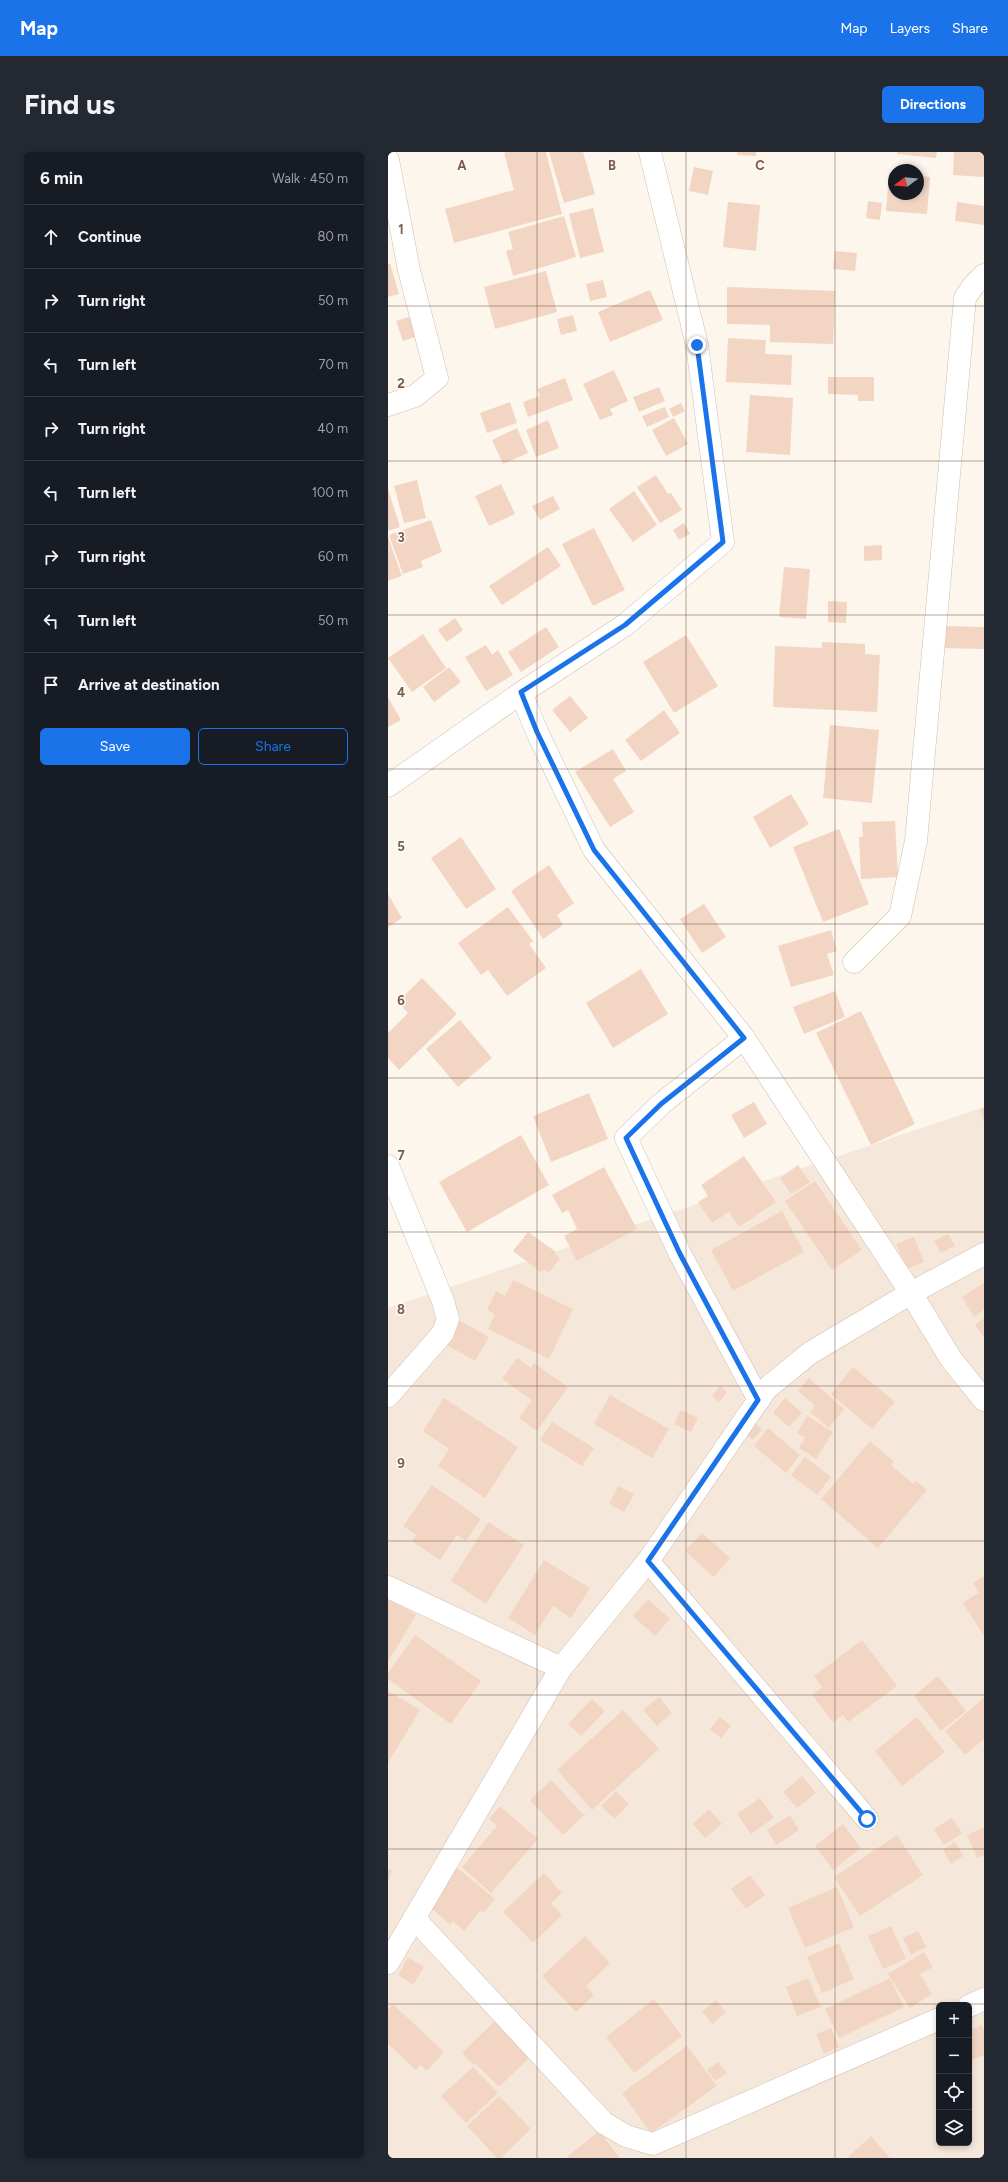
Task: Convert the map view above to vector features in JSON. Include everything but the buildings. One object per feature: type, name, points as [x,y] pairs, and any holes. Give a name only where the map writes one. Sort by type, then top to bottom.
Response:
[{"type":"street","points":[[388,786],[521,692],[625,625],[723,542],[697,345],[650,152]]},
{"type":"street","points":[[388,160],[409,270],[437,378],[415,396],[388,405]]},
{"type":"street","points":[[854,962],[900,916],[916,841],[965,298],[973,286],[984,275]]},
{"type":"street","points":[[521,692],[537,732],[594,850],[744,1038],[911,1293],[951,1359],[984,1400]]},
{"type":"street","points":[[744,1038],[661,1104],[626,1138],[680,1254],[758,1400]]},
{"type":"street","points":[[388,1166],[443,1301],[448,1319],[443,1333],[388,1396]]},
{"type":"street","points":[[388,1963],[561,1668],[648,1561],[758,1400],[771,1384],[810,1353],[911,1293],[984,1254]]},
{"type":"street","points":[[648,1561],[867,1819]]},
{"type":"street","points":[[388,1587],[561,1668]]},
{"type":"street","points":[[414,1918],[604,2123],[648,2151],[936,2020]]},
{"type":"street","points":[[972,2005],[984,1999]]},
{"type":"shaded area","points":[[984,1107],[984,2158],[388,2158],[388,1308]]},
{"type":"route","points":[[697,345],[723,542],[625,625],[521,692],[537,732],[594,850],[744,1038],[661,1104],[626,1138],[680,1254],[758,1400],[648,1561],[867,1819]]}]
